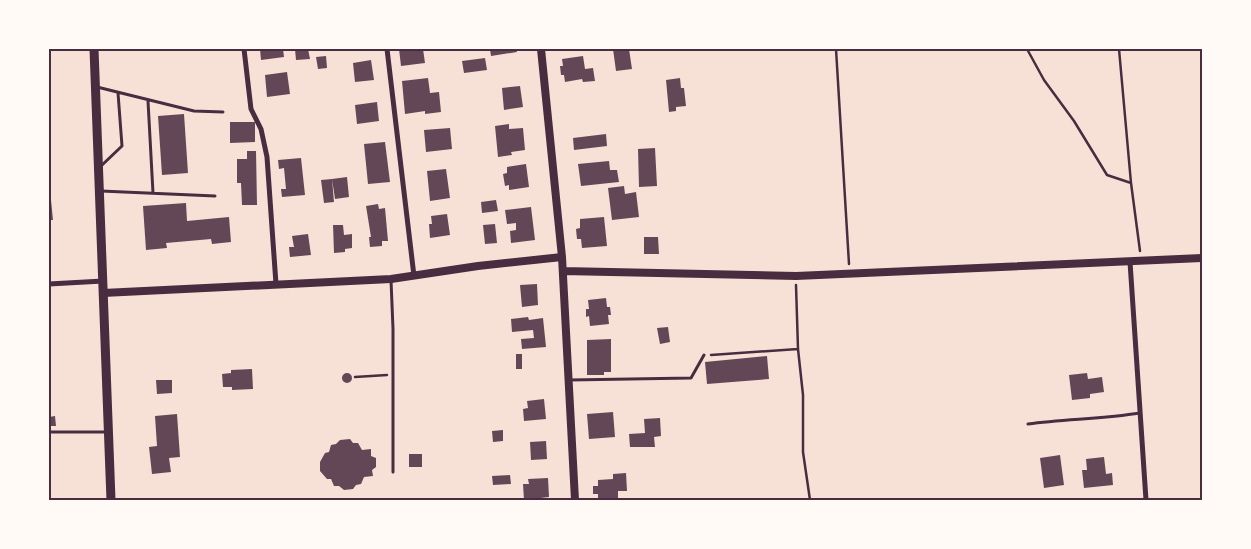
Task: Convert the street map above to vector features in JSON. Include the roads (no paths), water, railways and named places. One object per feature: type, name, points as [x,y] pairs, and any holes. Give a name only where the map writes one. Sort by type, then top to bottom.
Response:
[{"type":"main road","points":[[94,49],[111,500]]},
{"type":"street","points":[[244,49],[251,108],[261,129],[267,157],[276,284]]},
{"type":"street","points":[[387,49],[414,276]]},
{"type":"street","points":[[541,49],[563,271],[575,500]]},
{"type":"street","points":[[103,293],[391,279],[478,266],[562,258]]},
{"type":"street","points":[[563,271],[796,276],[850,275],[1202,258]]},
{"type":"street","points":[[1130,262],[1146,500]]},
{"type":"street","points":[[49,284],[103,281]]},
{"type":"lane","points":[[96,87],[194,111],[223,112]]},
{"type":"lane","points":[[99,168],[122,146],[118,93]]},
{"type":"lane","points":[[148,101],[153,193]]},
{"type":"lane","points":[[100,191],[215,196]]},
{"type":"lane","points":[[391,279],[393,472]]},
{"type":"lane","points":[[568,380],[691,378],[704,355]]},
{"type":"lane","points":[[1028,424],[1140,413]]},
{"type":"lane","points":[[49,432],[108,432]]}]
